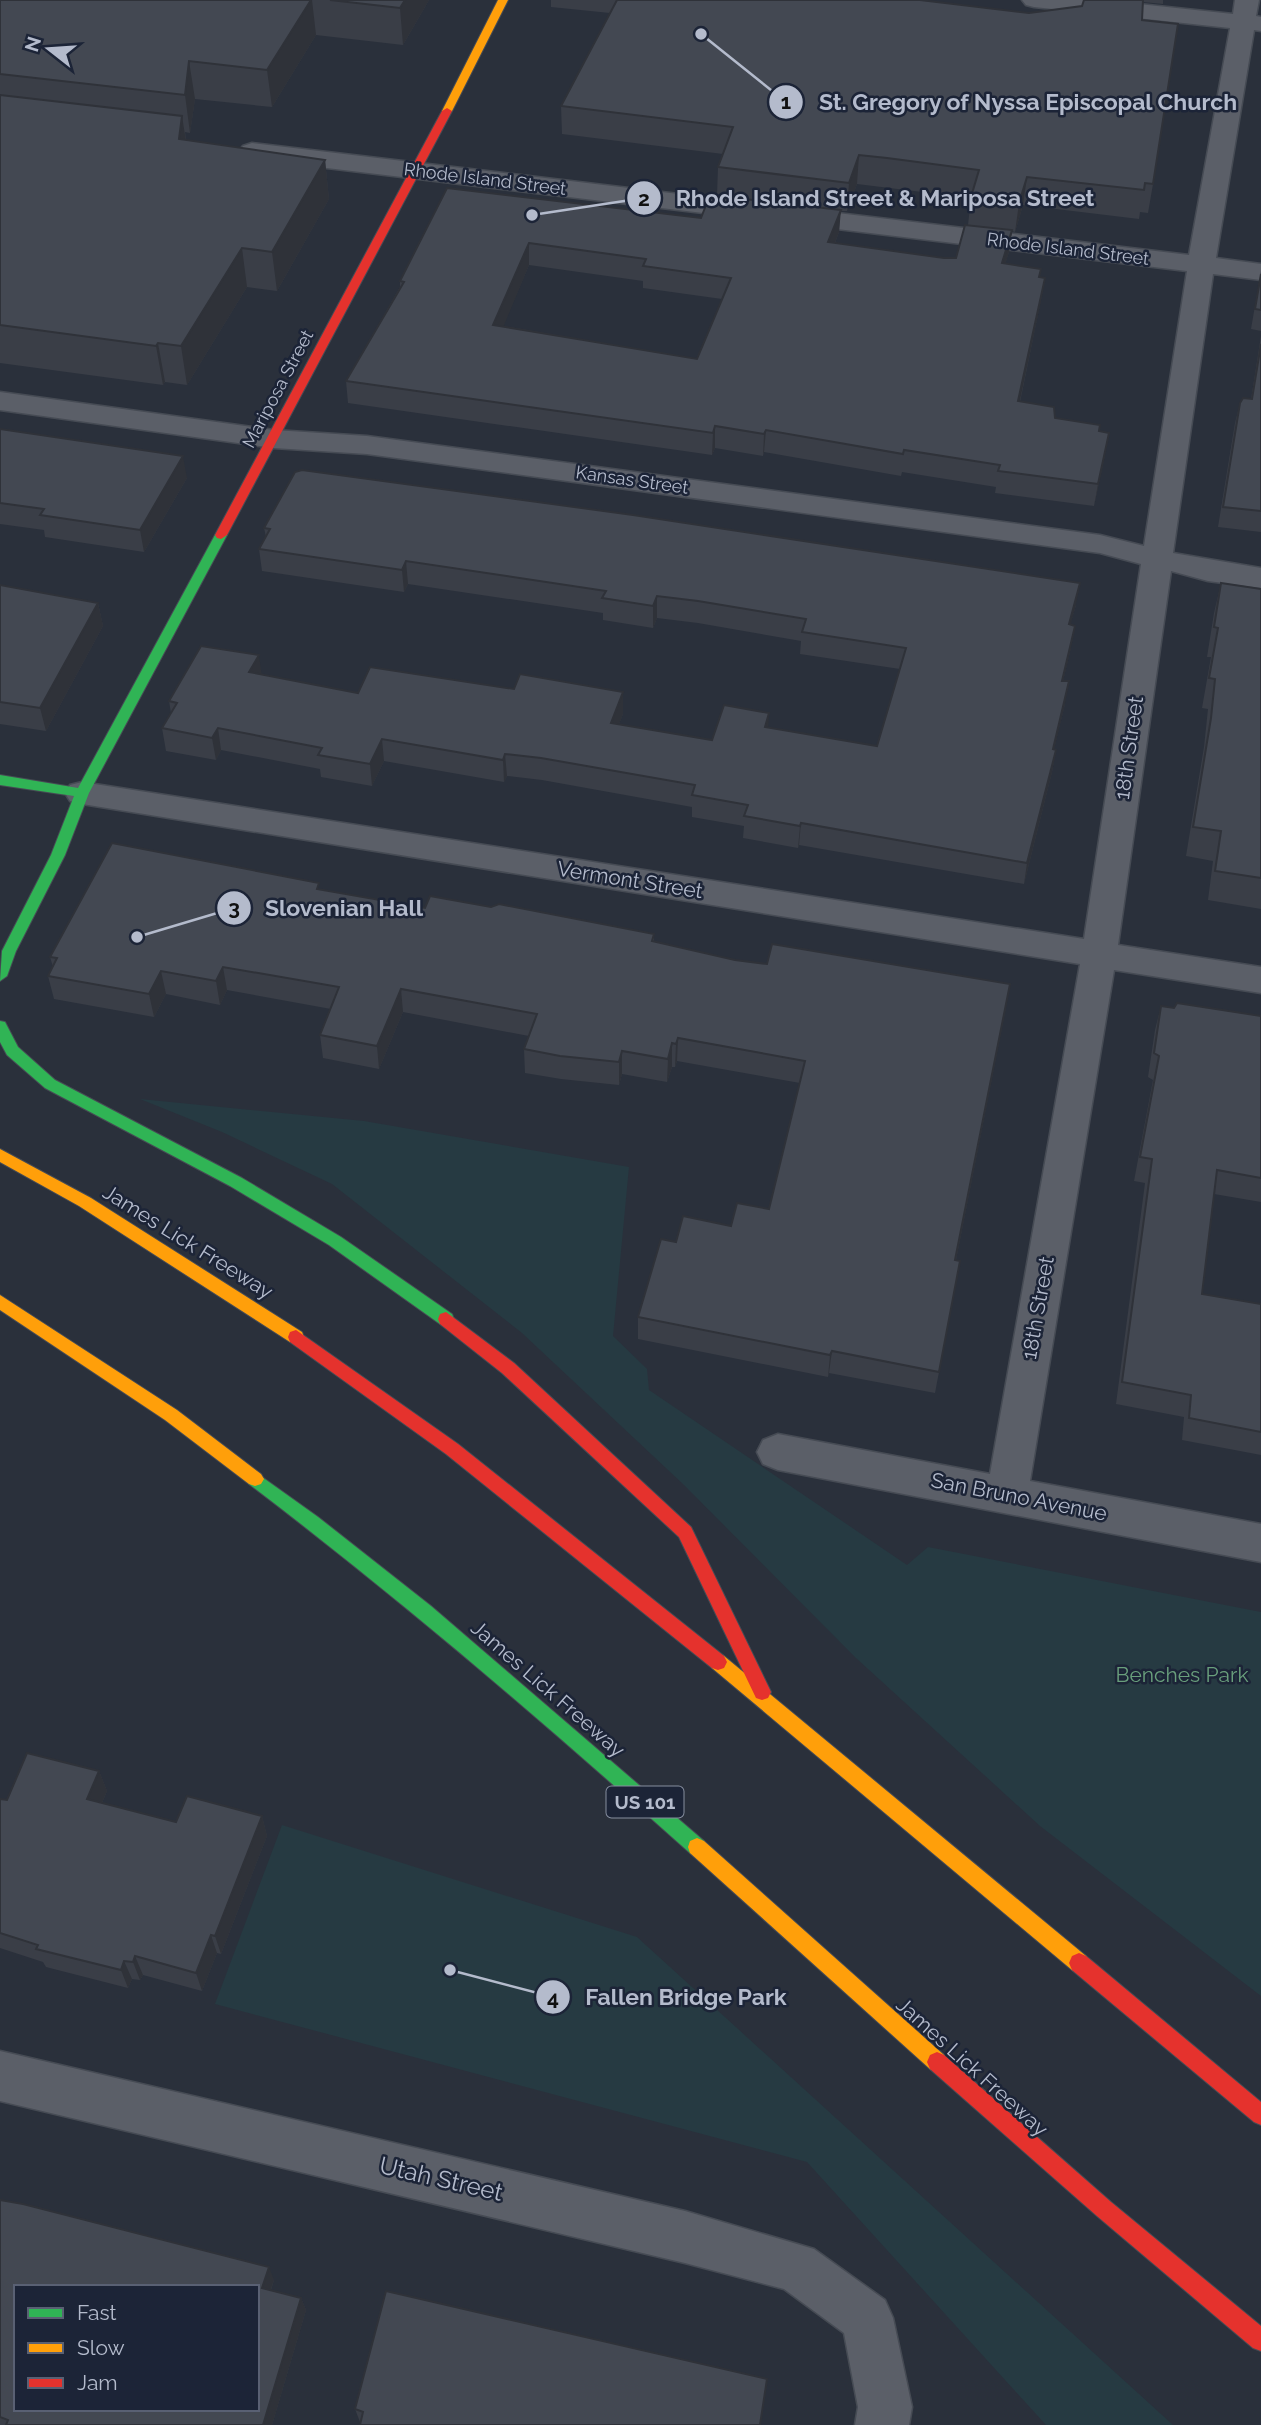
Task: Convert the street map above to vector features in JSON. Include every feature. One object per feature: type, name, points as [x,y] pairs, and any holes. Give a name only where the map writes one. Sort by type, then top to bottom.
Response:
[{"type":"main road","name":"Mariposa Street","points":[[0,976],[9,951],[58,855],[82,793],[417,171],[503,0]]},
{"type":"main road","name":"Vermont Street","points":[[0,780],[82,793]]},
{"type":"main road","points":[[0,1027],[12,1051],[50,1084],[236,1182],[335,1241],[420,1298],[508,1368],[685,1532],[766,1700]]},
{"type":"main road","name":"James Lick Freeway","points":[[0,1155],[169,1253],[358,1379],[548,1523],[766,1700],[1261,2115]]},
{"type":"main road","name":"James Lick Freeway","points":[[0,1302],[130,1385],[220,1449],[407,1595],[615,1775],[1053,2167],[1261,2340]]},
{"type":"street","points":[[1034,0],[1251,16]]},
{"type":"street","name":"18th Street","points":[[1006,1495],[1098,954],[1201,265],[1251,16]]},
{"type":"street","name":"Rhode Island Street","points":[[225,148],[1261,272]]},
{"type":"street","name":"Kansas Street","points":[[0,401],[274,439],[354,443],[1100,544],[1157,559],[1261,578]]},
{"type":"street","name":"Vermont Street","points":[[82,793],[1261,980]]},
{"type":"street","name":"San Bruno Avenue","points":[[778,1452],[1261,1543]]},
{"type":"street","name":"Utah Street","points":[[0,2076],[685,2237],[796,2267],[867,2318],[885,2407],[882,2425]]},
{"type":"green space","name":"Benches Park","points":[[140,1099],[364,1121],[629,1167],[613,1336],[647,1369],[649,1390],[907,1565],[928,1547],[1261,1612],[1261,1996],[1040,1826],[856,1658],[683,1484],[522,1333],[332,1184],[222,1132]]},
{"type":"green space","points":[[282,1825],[637,1937],[1173,2425],[1046,2425],[807,2162],[215,2004]]},
{"type":"building","points":[[0,0],[311,0],[267,70],[189,61],[185,95],[0,74]]},
{"type":"building","points":[[330,0],[405,0],[400,8]]},
{"type":"building","points":[[617,0],[920,0],[1029,13],[1082,6],[1084,0],[1143,0],[1142,20],[1178,24],[1153,184],[1145,183],[1144,190],[1027,177],[1019,203],[971,197],[979,170],[887,158],[859,155],[849,183],[718,167],[733,127],[561,106]]},
{"type":"building","points":[[0,95],[182,116],[179,139],[325,160],[272,252],[242,248],[181,346],[158,343],[156,346],[0,325]]},
{"type":"building","points":[[447,188],[701,218],[710,195],[841,210],[828,242],[944,258],[956,258],[965,225],[1012,230],[1002,263],[1041,269],[1039,277],[1045,278],[1018,401],[1054,407],[1055,418],[1100,425],[1099,431],[1109,433],[1098,484],[998,471],[1000,465],[904,450],[903,454],[766,430],[764,434],[715,426],[713,433],[346,381],[404,282],[400,281]],"holes":[[[529,243],[646,259],[643,266],[731,278],[697,359],[493,325]]]},
{"type":"building","points":[[1261,274],[1261,310],[1255,309]]},
{"type":"building","points":[[1261,344],[1261,511],[1223,507],[1240,403],[1243,398],[1252,399]]},
{"type":"building","points":[[0,429],[183,456],[140,530],[40,515],[44,509],[0,503]]},
{"type":"building","points":[[302,470],[633,515],[1080,583],[1069,624],[1075,626],[1062,681],[1069,681],[1053,749],[1056,750],[1027,863],[801,823],[800,826],[744,816],[748,805],[692,795],[695,785],[541,758],[505,754],[503,760],[382,739],[370,764],[318,755],[322,748],[218,728],[212,738],[162,728],[177,703],[169,701],[201,646],[259,655],[249,672],[358,693],[370,667],[514,689],[520,674],[623,692],[611,723],[712,740],[724,705],[769,713],[765,727],[877,746],[906,648],[802,632],[806,619],[698,601],[657,596],[653,606],[602,598],[606,591],[406,561],[402,570],[259,549],[270,529],[264,528],[295,472]]},
{"type":"building","points":[[1221,583],[1261,589],[1261,878],[1215,871],[1221,831],[1193,827],[1211,718],[1215,679],[1209,678],[1218,628],[1214,627]]},
{"type":"building","points":[[0,585],[98,603],[40,708],[0,702]]},
{"type":"building","points":[[112,843],[319,883],[317,889],[425,908],[430,896],[491,907],[499,904],[654,934],[652,941],[735,960],[767,964],[772,944],[1010,984],[955,1260],[960,1261],[939,1372],[832,1351],[830,1355],[638,1317],[661,1239],[676,1242],[683,1216],[731,1226],[737,1203],[769,1209],[805,1061],[678,1038],[676,1044],[672,1043],[668,1059],[622,1051],[619,1062],[560,1056],[524,1049],[537,1014],[401,989],[377,1046],[320,1035],[339,987],[223,967],[216,981],[161,971],[149,994],[48,976],[57,958],[50,957]]},
{"type":"building","points":[[1177,1003],[1261,1016],[1261,1178],[1217,1170],[1202,1294],[1261,1304],[1261,1432],[1189,1418],[1191,1395],[1122,1382],[1152,1159],[1140,1157],[1159,1056],[1154,1053],[1161,1006],[1174,1008]]},
{"type":"building","points":[[27,1753],[99,1771],[87,1799],[176,1822],[187,1796],[262,1816],[215,1936],[211,1935],[196,1973],[135,1956],[133,1962],[124,1961],[121,1970],[36,1949],[38,1945],[0,1933],[0,1799],[7,1800]]},
{"type":"building","points":[[0,2200],[269,2267],[262,2288],[301,2298],[263,2425],[6,2425],[8,2420],[0,2417]]},
{"type":"building","points":[[386,2291],[767,2379],[760,2425],[360,2425],[363,2412],[355,2409]]},
{"type":"traffic: fast","points":[[0,780],[82,793],[221,535]]},
{"type":"traffic: fast","points":[[0,976],[9,951],[58,855],[82,793]]},
{"type":"traffic: fast","points":[[0,1026],[12,1051],[50,1084],[236,1182],[335,1241],[446,1319]]},
{"type":"traffic: fast","points":[[255,1479],[369,1567],[480,1658],[697,1847]]},
{"type":"traffic: slow","points":[[447,111],[503,0]]},
{"type":"traffic: slow","points":[[0,1155],[85,1202],[296,1337]]},
{"type":"traffic: slow","points":[[0,1302],[171,1415],[255,1479]]},
{"type":"traffic: slow","points":[[718,1662],[1079,1963]]},
{"type":"traffic: slow","points":[[697,1847],[937,2062]]},
{"type":"traffic: jam","points":[[221,535],[447,111]]},
{"type":"traffic: jam","points":[[446,1319],[508,1368],[685,1532],[762,1692]]},
{"type":"traffic: jam","points":[[296,1337],[452,1449],[718,1662]]},
{"type":"traffic: jam","points":[[1079,1963],[1261,2115]]},
{"type":"traffic: jam","points":[[937,2062],[1104,2209],[1261,2340]]},
{"type":"place","name":"St. Gregory of Nyssa Episcopal Church","points":[[701,34]]},
{"type":"place","name":"Rhode Island Street & Mariposa Street","points":[[532,215]]},
{"type":"place","name":"Slovenian Hall","points":[[137,937]]},
{"type":"place","name":"Fallen Bridge Park","points":[[450,1970]]}]
